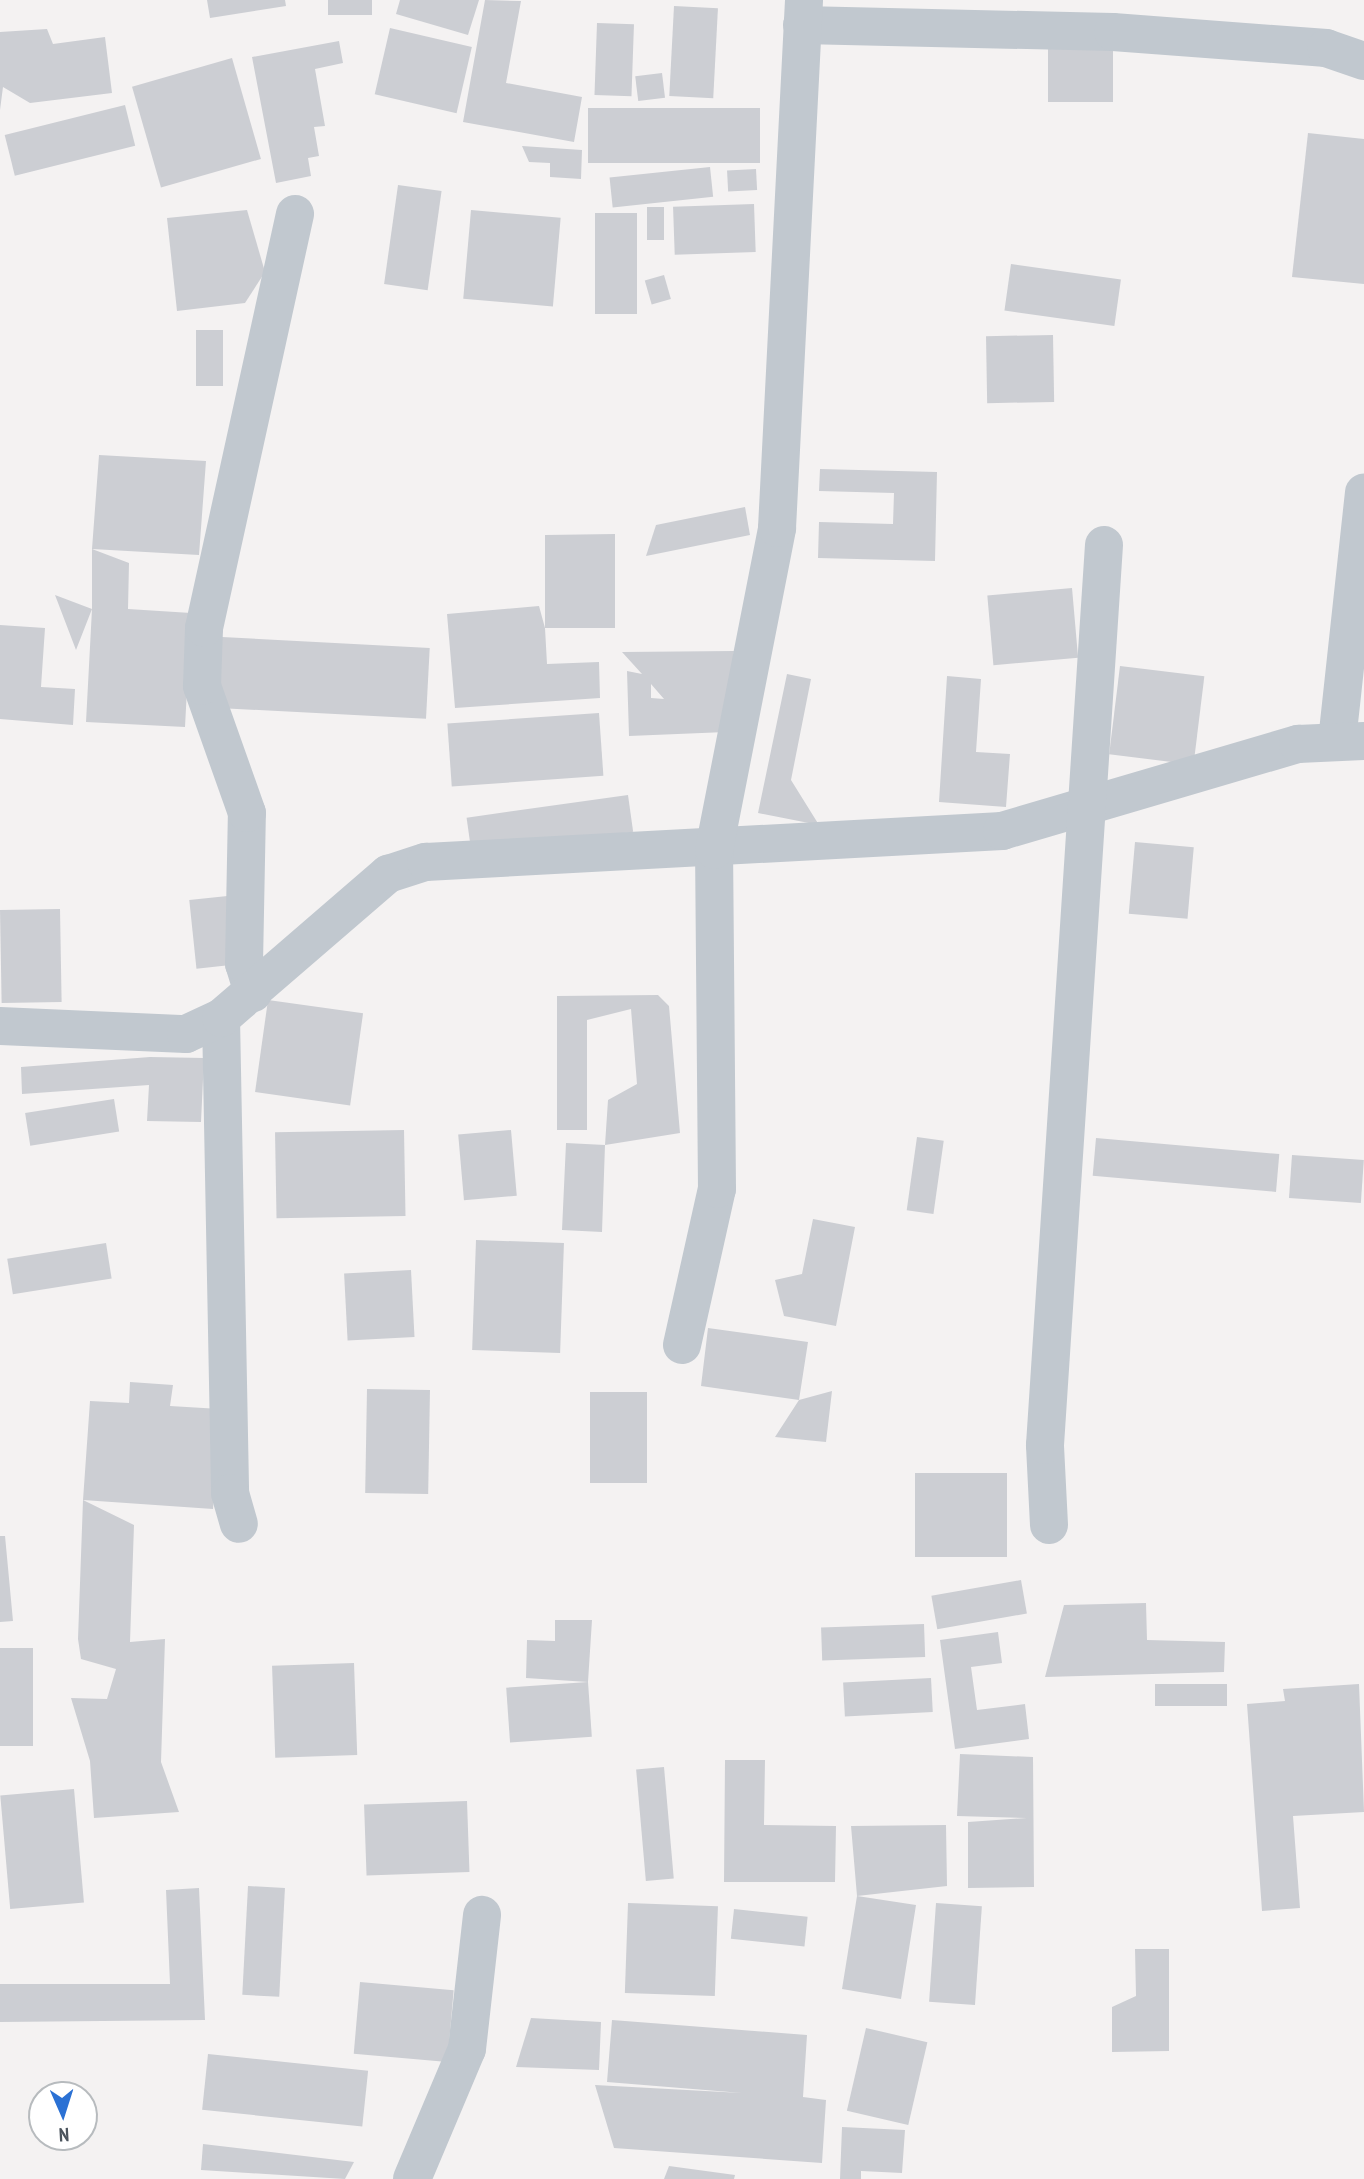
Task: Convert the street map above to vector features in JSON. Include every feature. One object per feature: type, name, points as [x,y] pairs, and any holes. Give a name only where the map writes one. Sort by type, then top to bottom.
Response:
[{"type":"street","points":[[682,1345],[717,1189],[714,850],[776,528],[803,13],[1114,16],[1326,48],[1364,61]]},
{"type":"street","points":[[253,993],[244,964],[247,813],[202,686],[204,628],[295,214]]},
{"type":"street","points":[[0,1026],[186,1034],[221,1018],[253,993],[388,874],[414,866],[472,857],[714,850],[1002,831],[1298,744],[1351,741],[1364,492]]},
{"type":"street","points":[[1049,1525],[1045,1445],[1091,806],[1104,545]]},
{"type":"street","points":[[221,1018],[230,1493],[239,1524]]},
{"type":"street","points":[[412,2179],[467,2049],[482,1915]]},
{"type":"building","points":[[207,0],[285,0],[286,6],[210,18]]},
{"type":"building","points":[[328,0],[372,0],[372,15],[328,15]]},
{"type":"building","points":[[400,0],[479,0],[468,35],[396,14]]},
{"type":"building","points":[[485,0],[521,1],[506,83],[582,97],[574,142],[463,122]]},
{"type":"building","points":[[674,6],[718,8],[713,98],[669,96]]},
{"type":"building","points":[[597,23],[634,24],[631,96],[594,95]]},
{"type":"building","points":[[390,28],[472,47],[457,113],[375,94]]},
{"type":"building","points":[[47,29],[53,44],[105,37],[112,93],[30,103],[3,87],[0,110],[0,32]]},
{"type":"building","points":[[339,41],[343,63],[315,69],[325,126],[314,127],[319,156],[308,158],[311,176],[276,183],[252,57]]},
{"type":"building","points":[[1048,42],[1113,42],[1113,102],[1048,102]]},
{"type":"building","points":[[232,58],[261,159],[161,188],[132,87]]},
{"type":"building","points":[[662,73],[665,98],[638,101],[635,76]]},
{"type":"building","points":[[125,105],[135,146],[15,176],[5,135]]},
{"type":"building","points":[[588,108],[760,108],[760,163],[588,163]]},
{"type":"building","points":[[1308,133],[1364,139],[1364,284],[1292,277]]},
{"type":"building","points":[[522,146],[582,150],[581,179],[550,177],[550,163],[529,162]]},
{"type":"building","points":[[710,167],[713,197],[613,207],[610,178]]},
{"type":"building","points":[[756,169],[757,190],[728,191],[727,171]]},
{"type":"building","points":[[398,185],[442,191],[428,290],[384,284]]},
{"type":"building","points":[[754,204],[756,252],[675,255],[673,207]]},
{"type":"building","points":[[647,207],[664,207],[664,240],[647,240]]},
{"type":"building","points":[[247,210],[265,272],[245,303],[177,311],[167,218]]},
{"type":"building","points":[[471,210],[561,218],[553,307],[463,299]]},
{"type":"building","points":[[595,213],[637,213],[637,314],[595,314]]},
{"type":"building","points":[[1011,264],[1121,279],[1114,326],[1004,311]]},
{"type":"building","points":[[664,275],[671,299],[652,305],[645,281]]},
{"type":"building","points":[[196,330],[223,330],[223,386],[196,386]]},
{"type":"building","points":[[1053,335],[1054,402],[987,403],[986,336]]},
{"type":"building","points":[[99,455],[206,461],[199,555],[92,549]]},
{"type":"building","points":[[820,469],[937,472],[935,561],[818,558],[819,522],[893,524],[894,493],[819,491]]},
{"type":"building","points":[[745,507],[750,535],[646,556],[656,525]]},
{"type":"building","points":[[615,534],[615,628],[545,628],[545,535]]},
{"type":"building","points":[[92,549],[129,563],[128,609],[191,613],[185,727],[86,722]]},
{"type":"building","points":[[1072,588],[1078,658],[993,665],[987,595]]},
{"type":"building","points":[[55,595],[92,609],[76,650]]},
{"type":"building","points":[[539,606],[545,628],[547,664],[599,662],[600,698],[455,708],[447,614]]},
{"type":"building","points":[[0,625],[45,628],[41,687],[75,689],[73,725],[0,719]]},
{"type":"building","points":[[222,637],[430,648],[426,719],[218,708]]},
{"type":"building","points":[[734,651],[726,732],[629,736],[627,671],[642,674],[622,652]],"holes":[[[651,684],[664,699],[651,698]]]},
{"type":"building","points":[[1120,666],[1204,676],[1194,765],[1109,754]]},
{"type":"building","points":[[787,674],[811,679],[791,780],[819,825],[758,813]]},
{"type":"building","points":[[947,676],[981,679],[976,752],[1010,754],[1006,807],[939,802]]},
{"type":"building","points":[[599,713],[603,776],[452,786],[447,724]]},
{"type":"building","points":[[628,795],[633,832],[472,854],[467,818]]},
{"type":"building","points":[[1135,842],[1194,847],[1188,919],[1129,914]]},
{"type":"building","points":[[237,895],[244,964],[196,969],[189,900]]},
{"type":"building","points":[[60,909],[62,1002],[2,1003],[0,910]]},
{"type":"building","points":[[658,995],[669,1006],[680,1133],[605,1145],[608,1100],[637,1084],[631,1009],[587,1020],[587,1130],[557,1130],[557,996]]},
{"type":"building","points":[[268,1000],[363,1013],[350,1105],[255,1092]]},
{"type":"building","points":[[150,1057],[204,1058],[201,1122],[147,1121],[149,1085],[22,1094],[21,1067]]},
{"type":"building","points":[[114,1099],[119,1132],[30,1146],[25,1113]]},
{"type":"building","points":[[404,1130],[406,1216],[277,1218],[275,1132]]},
{"type":"building","points":[[511,1130],[517,1196],[464,1200],[458,1135]]},
{"type":"building","points":[[917,1137],[944,1141],[933,1214],[907,1210]]},
{"type":"building","points":[[1096,1138],[1279,1154],[1276,1192],[1093,1176]]},
{"type":"building","points":[[566,1143],[605,1145],[602,1232],[562,1230]]},
{"type":"building","points":[[1292,1155],[1364,1160],[1361,1203],[1289,1198]]},
{"type":"building","points":[[813,1219],[855,1227],[836,1326],[784,1316],[775,1280],[802,1274]]},
{"type":"building","points":[[476,1240],[564,1243],[560,1353],[472,1350]]},
{"type":"building","points":[[106,1243],[112,1279],[13,1294],[7,1259]]},
{"type":"building","points":[[411,1270],[415,1337],[348,1340],[344,1274]]},
{"type":"building","points":[[708,1328],[808,1342],[799,1400],[701,1386]]},
{"type":"building","points":[[130,1382],[173,1385],[170,1406],[220,1409],[213,1509],[83,1500],[90,1401],[129,1403]]},
{"type":"building","points":[[367,1389],[430,1390],[428,1494],[365,1493]]},
{"type":"building","points":[[832,1391],[826,1442],[775,1437],[799,1400]]},
{"type":"building","points":[[590,1392],[647,1392],[647,1483],[590,1483]]},
{"type":"building","points":[[915,1473],[1007,1473],[1007,1557],[915,1557]]},
{"type":"building","points":[[83,1500],[134,1525],[130,1642],[165,1639],[161,1762],[179,1812],[94,1818],[90,1761],[71,1698],[107,1699],[116,1669],[81,1659],[78,1639]]},
{"type":"building","points":[[0,1536],[5,1536],[13,1621],[0,1622]]},
{"type":"building","points":[[1021,1580],[1027,1613],[937,1629],[931,1596]]},
{"type":"building","points":[[1146,1603],[1147,1640],[1225,1642],[1224,1672],[1045,1677],[1064,1605]]},
{"type":"building","points":[[555,1620],[592,1620],[588,1682],[526,1678],[527,1640],[555,1641]]},
{"type":"building","points":[[924,1624],[925,1657],[822,1661],[821,1628]]},
{"type":"building","points":[[998,1632],[1002,1663],[971,1667],[977,1710],[1025,1704],[1029,1739],[955,1749],[940,1640]]},
{"type":"building","points":[[0,1648],[33,1648],[33,1746],[0,1746]]},
{"type":"building","points":[[354,1663],[357,1755],[275,1758],[272,1666]]},
{"type":"building","points":[[931,1678],[933,1712],[845,1717],[843,1683]]},
{"type":"building","points":[[588,1682],[592,1737],[510,1743],[506,1688]]},
{"type":"building","points":[[1155,1684],[1227,1684],[1227,1706],[1155,1706]]},
{"type":"building","points":[[1359,1684],[1364,1812],[1293,1816],[1300,1908],[1262,1911],[1247,1704],[1285,1701],[1283,1689]]},
{"type":"building","points":[[960,1754],[1033,1757],[1034,1887],[968,1888],[968,1822],[1027,1818],[957,1816]]},
{"type":"building","points":[[725,1760],[765,1760],[764,1825],[836,1826],[835,1882],[724,1882]]},
{"type":"building","points":[[664,1767],[674,1879],[646,1881],[636,1769]]},
{"type":"building","points":[[74,1789],[84,1903],[10,1909],[0,1795]]},
{"type":"building","points":[[467,1801],[469,1872],[367,1876],[364,1805]]},
{"type":"building","points":[[946,1825],[947,1886],[857,1896],[851,1826]]},
{"type":"building","points":[[248,1886],[285,1888],[279,1997],[242,1995]]},
{"type":"building","points":[[199,1888],[205,2020],[0,2022],[0,1984],[170,1984],[166,1890]]},
{"type":"building","points":[[857,1896],[916,1905],[901,1999],[842,1989]]},
{"type":"building","points":[[628,1903],[718,1906],[715,1996],[625,1993]]},
{"type":"building","points":[[936,1903],[982,1906],[975,2005],[929,2002]]},
{"type":"building","points":[[734,1909],[808,1917],[804,1947],[731,1939]]},
{"type":"building","points":[[1135,1949],[1169,1949],[1169,2051],[1112,2052],[1112,2007],[1136,1996]]},
{"type":"building","points":[[360,1982],[454,1990],[447,2062],[354,2054]]},
{"type":"building","points":[[531,2018],[601,2022],[599,2070],[516,2067]]},
{"type":"building","points":[[612,2020],[807,2035],[803,2097],[826,2100],[822,2163],[614,2148],[595,2085],[742,2093],[607,2082]]},
{"type":"building","points":[[866,2028],[927,2042],[908,2125],[847,2111]]},
{"type":"building","points":[[208,2054],[368,2071],[362,2127],[202,2110]]},
{"type":"building","points":[[842,2127],[905,2130],[902,2173],[861,2171],[861,2179],[840,2179]]},
{"type":"building","points":[[203,2144],[354,2162],[345,2179],[201,2170]]},
{"type":"building","points":[[669,2166],[735,2175],[734,2179],[664,2179]]}]
